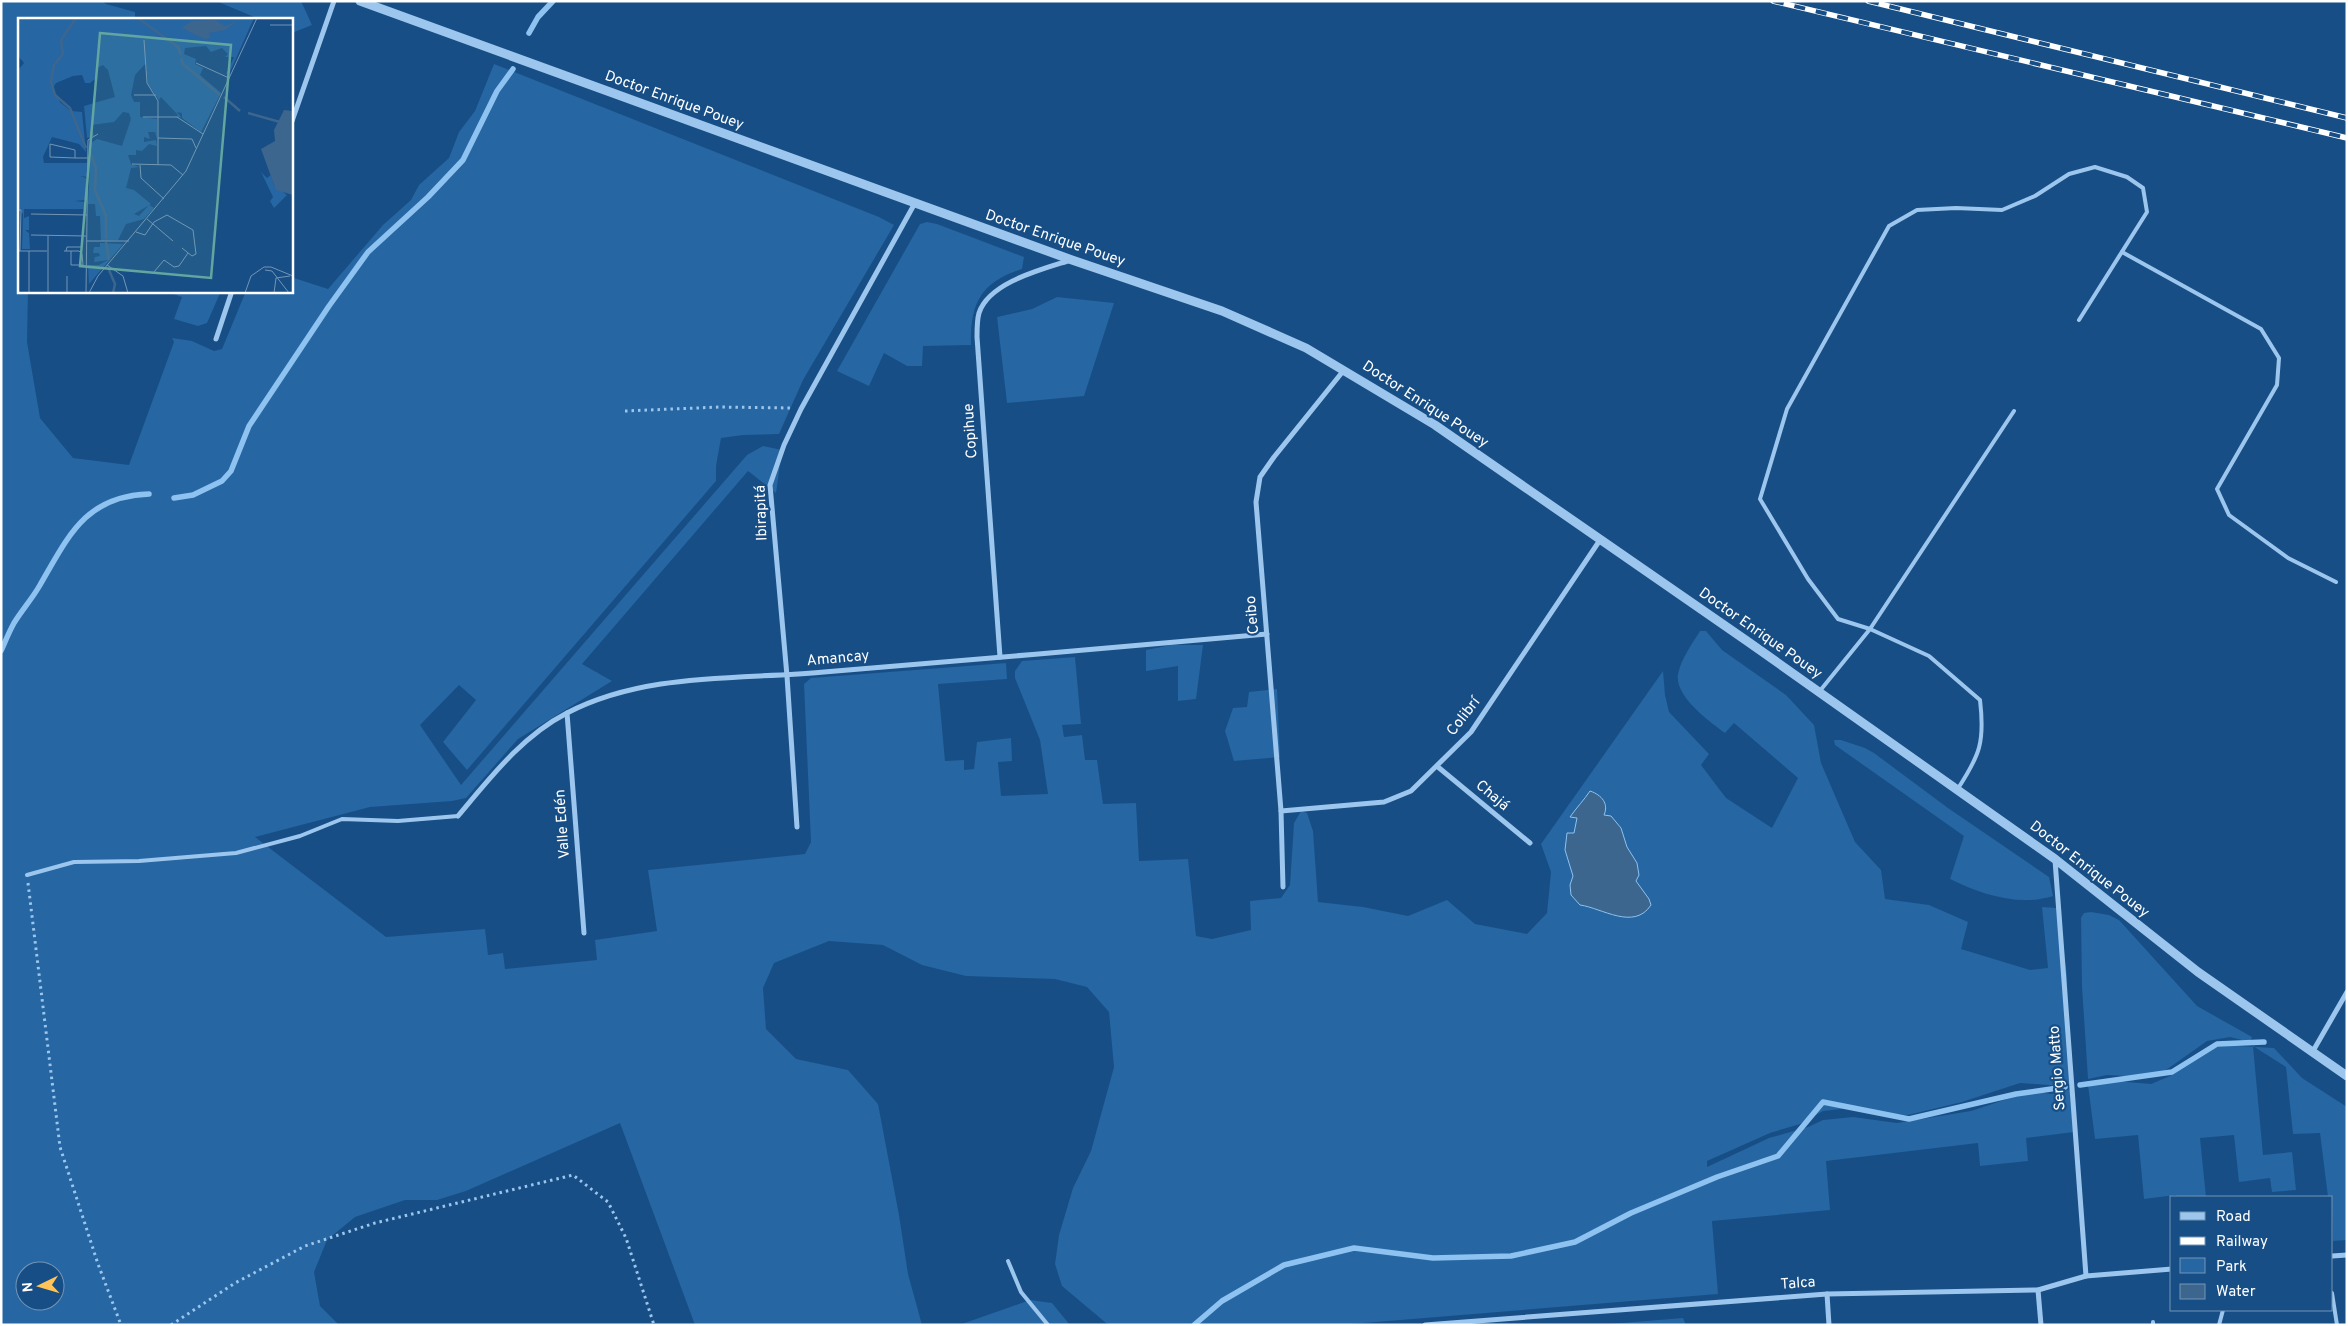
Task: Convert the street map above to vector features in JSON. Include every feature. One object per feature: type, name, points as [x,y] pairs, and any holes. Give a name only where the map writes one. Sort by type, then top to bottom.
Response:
[{"type":"street","points":[[292,121],[334,1]]},
{"type":"street","name":"Doctor Enrique Pouey","points":[[360,1],[1072,260],[1230,314],[1306,348],[1435,425],[1819,692],[2054,859],[2198,972],[2347,1076]]},
{"type":"street","name":"Ibirapitá","points":[[797,827],[787,676],[770,485],[784,445],[801,409],[915,203]]},
{"type":"street","name":"Copihue","points":[[1000,657],[976,336],[979,312],[993,293],[1021,277],[1072,260]]},
{"type":"street","points":[[216,339],[232,292]]},
{"type":"street","name":"Ceibo","points":[[1283,888],[1281,812],[1256,502],[1260,477],[1344,370]]},
{"type":"street","name":"Colibrí","points":[[1281,812],[1384,802],[1411,791],[1438,767],[1471,732],[1600,540]]},
{"type":"street","name":"Amancay","points":[[458,816],[528,738],[567,713],[624,690],[696,679],[787,676],[1266,634]]},
{"type":"street","name":"Valle Edén","points":[[567,713],[584,933]]},
{"type":"street","name":"Chajá","points":[[1438,767],[1530,843]]},
{"type":"street","name":"Sergio Matto","points":[[2054,859],[2086,1276]]},
{"type":"street","points":[[2313,1052],[2347,992]]},
{"type":"street","points":[[2333,1256],[2347,1255]]},
{"type":"street","name":"Talca","points":[[1425,1325],[1827,1294],[2038,1290],[2086,1276],[2170,1269]]},
{"type":"street","points":[[2038,1290],[2041,1325]]},
{"type":"street","points":[[1827,1294],[1829,1325]]},
{"type":"lane","points":[[1957,790],[1975,763],[1984,729],[1980,700],[1929,656],[1870,629],[1838,619],[1808,579],[1760,499],[1787,410],[1889,226],[1917,210],[1956,208],[2002,210],[2035,196],[2069,174],[2095,167],[2127,177],[2142,188],[2147,212],[2079,320]]},
{"type":"lane","points":[[2122,252],[2261,329],[2279,358],[2277,385],[2217,489],[2229,515],[2288,558],[2336,582]]},
{"type":"lane","points":[[1819,692],[1870,629],[2014,411]]},
{"type":"lane","points":[[27,875],[74,862],[139,861],[236,853],[300,836],[342,820],[398,821],[458,816]]},
{"type":"lane","points":[[1008,1261],[1021,1292],[1048,1325]]},
{"type":"lane","points":[[2333,1303],[2337,1325]]},
{"type":"lane","points":[[2219,1325],[2223,1311]]},
{"type":"path","points":[[625,411],[720,407],[801,409]]},
{"type":"path","points":[[27,875],[60,1147],[98,1264],[122,1325]]},
{"type":"path","points":[[171,1325],[235,1283],[305,1246],[375,1222],[573,1175],[608,1202],[626,1238],[654,1325]]},
{"type":"green space","points":[[1,1],[102,1],[106,4],[135,12],[135,18],[18,18],[18,292],[28,292],[27,342],[40,418],[73,458],[129,465],[174,342],[172,338],[192,341],[214,351],[222,349],[246,292],[292,292],[292,277],[328,289],[383,225],[411,200],[419,185],[449,158],[459,132],[475,111],[494,64],[879,217],[894,225],[803,380],[779,434],[721,438],[716,466],[716,481],[467,770],[443,742],[476,700],[459,685],[420,725],[461,785],[747,455],[763,446],[782,450],[776,493],[748,471],[582,664],[612,681],[518,739],[466,798],[452,801],[370,807],[255,837],[386,937],[485,929],[488,955],[503,953],[505,969],[597,960],[595,940],[657,931],[648,870],[805,854],[811,842],[804,684],[811,678],[1006,663],[1007,679],[938,684],[945,761],[964,760],[964,770],[974,769],[977,742],[1011,738],[1012,761],[998,762],[1001,796],[1048,794],[1040,740],[1015,678],[1015,671],[1022,661],[1075,657],[1081,724],[1062,725],[1064,737],[1082,735],[1085,760],[1097,760],[1103,804],[1136,803],[1139,861],[1188,859],[1196,936],[1212,939],[1251,930],[1250,901],[1281,898],[1290,885],[1294,823],[1301,811],[1307,813],[1313,831],[1318,902],[1363,907],[1408,916],[1447,900],[1475,924],[1527,934],[1547,913],[1551,872],[1541,844],[1663,671],[1669,712],[1709,754],[1701,765],[1726,798],[1772,828],[1798,778],[1734,723],[1725,733],[1694,708],[1687,699],[1678,682],[1679,668],[1700,631],[1706,631],[1722,650],[1786,695],[1814,725],[1821,763],[1855,842],[1881,870],[1885,899],[1929,905],[1968,922],[1961,949],[2030,970],[2048,968],[2042,907],[2058,908],[2067,975],[2069,1084],[2062,1086],[2020,1083],[1962,1102],[1908,1115],[1874,1113],[1851,1108],[1823,1111],[1800,1124],[1770,1133],[1707,1161],[1707,1167],[1769,1138],[1808,1127],[1823,1120],[1853,1117],[1897,1123],[1971,1111],[2031,1091],[2051,1094],[2072,1089],[2074,1132],[2026,1138],[2028,1161],[1980,1166],[1978,1143],[1826,1161],[1830,1210],[1712,1221],[1718,1294],[1339,1325],[1112,1325],[1106,1323],[1062,1286],[1055,1264],[1059,1235],[1073,1188],[1091,1151],[1114,1067],[1109,1012],[1087,987],[1055,979],[966,976],[922,965],[883,945],[829,941],[774,963],[763,988],[766,1029],[796,1059],[848,1070],[878,1104],[908,1274],[922,1325],[695,1325],[620,1123],[466,1191],[437,1200],[405,1200],[355,1217],[327,1240],[314,1272],[320,1306],[339,1325],[1,1325]]},
{"type":"green space","points":[[216,1],[301,1],[312,25],[292,33],[292,18],[257,18]]},
{"type":"green space","points":[[927,222],[937,224],[1024,257],[1022,269],[997,280],[981,296],[973,317],[971,345],[923,346],[922,366],[907,366],[884,353],[869,386],[837,371],[920,224]]},
{"type":"green space","points":[[168,292],[221,292],[207,323],[198,326],[174,319],[182,297]]},
{"type":"green space","points":[[1057,297],[1114,303],[1084,396],[1007,403],[997,317],[1032,309]]},
{"type":"green space","points":[[1171,645],[1203,645],[1196,699],[1178,701],[1178,666],[1146,671],[1146,650]]},
{"type":"green space","points":[[1277,689],[1280,757],[1234,761],[1225,731],[1233,708],[1247,707],[1249,692]]},
{"type":"green space","points":[[1834,740],[1841,740],[1874,753],[1948,808],[2049,877],[2053,896],[2027,900],[2000,897],[1974,890],[1950,879],[1964,836],[1835,745]]},
{"type":"green space","points":[[2091,912],[2109,915],[2119,920],[2197,1006],[2252,1037],[2250,1042],[2230,1037],[2207,1041],[2166,1070],[2146,1077],[2107,1075],[2088,1079],[2082,987],[2081,918],[2084,913]]},
{"type":"green space","points":[[2222,1045],[2253,1047],[2263,1155],[2292,1152],[2296,1190],[2272,1192],[2270,1178],[2239,1182],[2234,1135],[2200,1138],[2206,1196],[2176,1195],[2144,1199],[2138,1135],[2095,1139],[2088,1085],[2104,1080],[2151,1084],[2170,1076],[2207,1050]]},
{"type":"green space","points":[[2254,1047],[2274,1048],[2302,1078],[2347,1107],[2347,1240],[2333,1241],[2333,1196],[2328,1196],[2320,1133],[2293,1134],[2286,1067]]},
{"type":"green space","points":[[1030,1300],[1052,1303],[1070,1325],[959,1325]]},
{"type":"green space","points":[[1683,1318],[1686,1325],[1597,1325]]},
{"type":"water","points":[[1590,791],[1603,800],[1606,807],[1604,815],[1611,816],[1621,828],[1627,847],[1637,863],[1639,875],[1636,881],[1651,905],[1644,913],[1627,917],[1617,916],[1580,905],[1571,895],[1570,885],[1573,876],[1565,850],[1567,833],[1574,833],[1577,818],[1570,817]]},
{"type":"waterway","points":[[529,33],[538,17],[553,1]]},
{"type":"waterway","points":[[174,498],[193,495],[222,481],[231,471],[249,426],[329,306],[368,252],[428,197],[463,160],[497,91],[513,69]]},
{"type":"waterway","points":[[1,651],[14,623],[81,522],[109,502],[149,494]]},
{"type":"waterway","points":[[2080,1085],[2172,1072],[2217,1044],[2264,1042]]},
{"type":"waterway","points":[[1194,1325],[1222,1301],[1284,1265],[1354,1248],[1433,1258],[1511,1256],[1575,1242],[1631,1213],[1717,1177],[1778,1156],[1823,1102],[1909,1119],[2016,1094],[2065,1087]]},
{"type":"railway","points":[[1773,1],[2347,138]]},
{"type":"railway","points":[[1868,1],[2347,118]]}]
